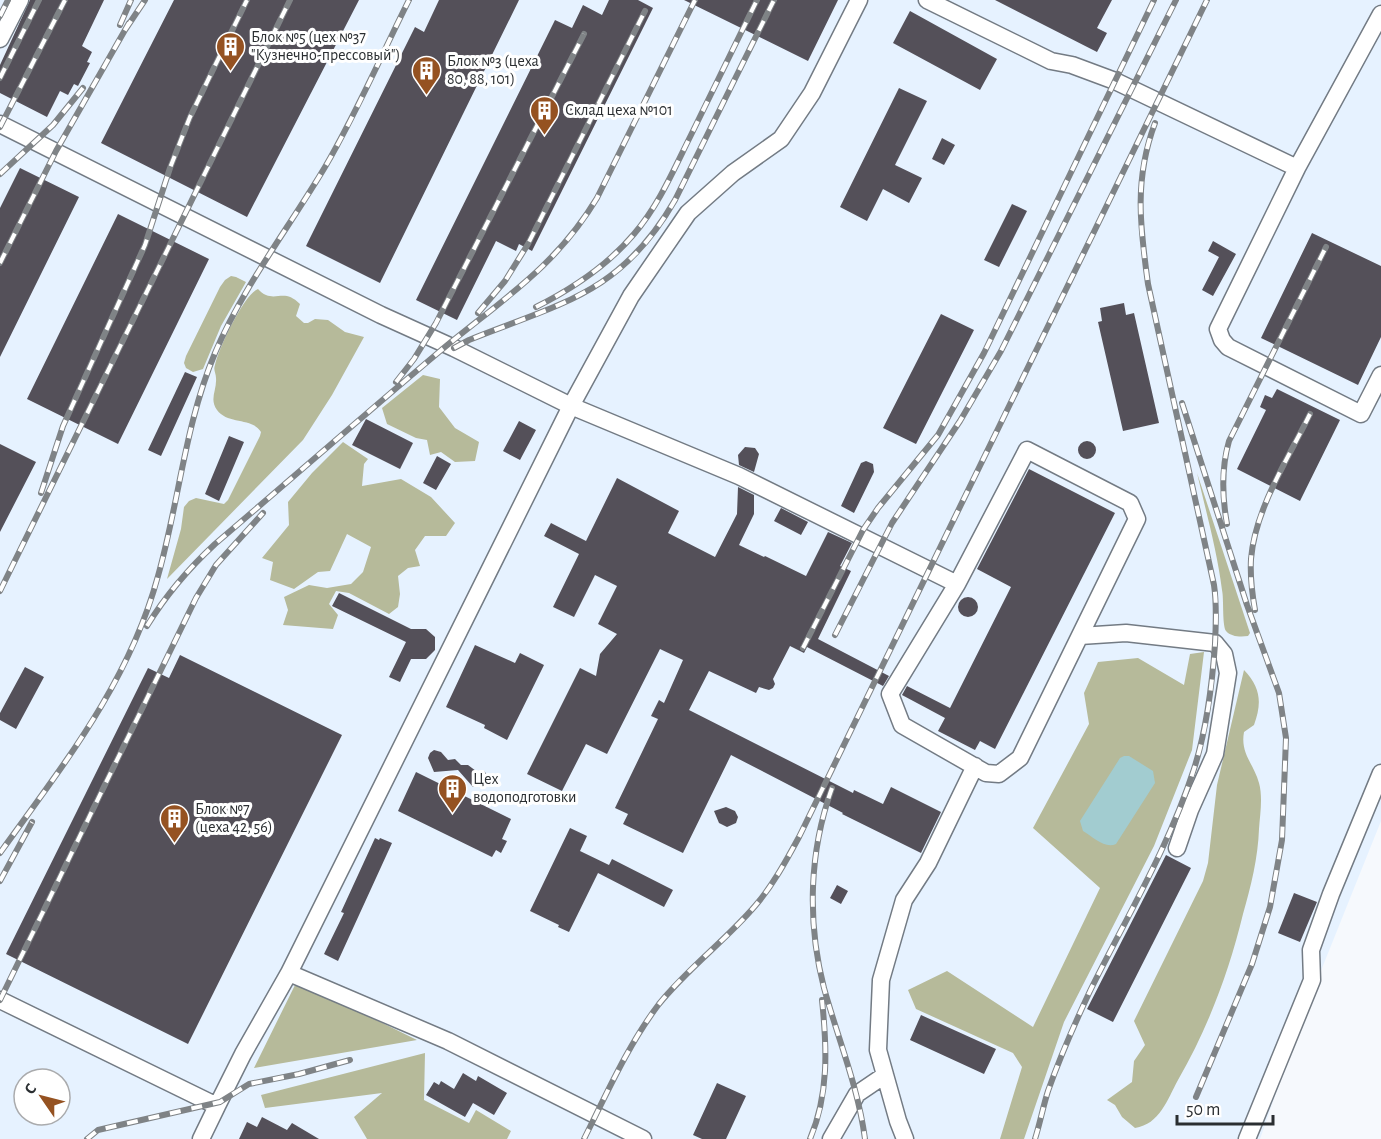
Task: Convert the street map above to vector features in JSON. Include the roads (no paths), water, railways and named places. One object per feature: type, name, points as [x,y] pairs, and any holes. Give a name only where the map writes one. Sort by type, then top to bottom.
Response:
[{"type":"lane","points":[[0,39],[20,0]]},
{"type":"lane","points":[[201,1139],[243,1054],[289,973],[571,406],[631,296],[688,213],[733,173],[782,139],[812,93],[859,0]]},
{"type":"lane","points":[[927,0],[1051,61],[1071,65],[1115,81],[1297,168]]},
{"type":"lane","points":[[1381,14],[1297,168],[1218,328],[1218,334],[1228,347],[1361,414],[1381,375]]},
{"type":"lane","points":[[0,124],[381,315],[571,406],[739,476],[957,584]]},
{"type":"lane","points":[[1027,450],[1130,503],[1137,519],[1020,758],[999,774],[986,773],[902,725],[890,694],[957,584],[1027,450]]},
{"type":"lane","points":[[1080,636],[1126,633],[1215,643],[1224,654],[1228,673],[1215,754],[1190,810],[1177,848]]},
{"type":"lane","points":[[905,1139],[878,1050],[881,980],[904,900],[928,863],[975,766]]},
{"type":"lane","points":[[1247,1139],[1312,980],[1311,950],[1339,874],[1381,773]]},
{"type":"lane","points":[[289,973],[448,1041],[643,1139]]},
{"type":"lane","points":[[0,1000],[217,1106]]},
{"type":"lane","points":[[831,1139],[858,1094],[885,1075]]},
{"type":"water","points":[[1129,756],[1153,771],[1155,783],[1116,844],[1108,845],[1083,831],[1080,821],[1120,758]]},
{"type":"railway","points":[[0,16],[8,0]]},
{"type":"railway","points":[[0,78],[39,0]]},
{"type":"railway","points":[[0,127],[65,0]]},
{"type":"railway","points":[[120,25],[131,0]]},
{"type":"railway","points":[[125,30],[145,0]]},
{"type":"railway","points":[[41,493],[63,426],[145,245],[170,168],[190,117],[247,0]]},
{"type":"railway","points":[[0,591],[290,0]]},
{"type":"railway","points":[[0,853],[92,722],[130,652],[158,576],[196,407],[215,353],[252,281],[336,147],[409,0]]},
{"type":"railway","points":[[147,626],[178,583],[215,544],[439,352],[525,282],[563,244],[581,223],[597,198],[695,0]]},
{"type":"railway","points":[[536,307],[576,284],[601,266],[643,223],[672,174],[757,0]]},
{"type":"railway","points":[[454,348],[586,291],[610,276],[633,256],[654,231],[675,200],[774,0]]},
{"type":"railway","points":[[803,648],[863,530],[878,508],[938,435],[984,353],[1154,0]]},
{"type":"railway","points":[[835,635],[892,523],[960,421],[1001,351],[1176,0]]},
{"type":"railway","points":[[584,1139],[628,1053],[659,1004],[762,898],[794,846],[1207,0]]},
{"type":"railway","points":[[478,313],[505,281],[528,244],[645,11]]},
{"type":"railway","points":[[0,263],[56,151],[129,23]]},
{"type":"railway","points":[[396,382],[414,359],[436,323],[584,34]]},
{"type":"railway","points":[[0,174],[53,125],[83,88]]},
{"type":"railway","points":[[1035,1139],[1048,1091],[1073,1028],[1160,854],[1184,798],[1199,754],[1206,723],[1214,660],[1216,629],[1214,585],[1148,284],[1143,242],[1141,183],[1148,144],[1155,123]]},
{"type":"railway","points":[[1227,524],[1223,482],[1229,441],[1326,247]]},
{"type":"railway","points":[[1182,403],[1247,605],[1279,693],[1286,738],[1282,840],[1270,907],[1252,964],[1196,1097]]},
{"type":"railway","points":[[1255,610],[1251,559],[1259,522],[1274,485],[1310,414]]},
{"type":"railway","points":[[0,1000],[196,598],[216,565],[263,513]]},
{"type":"railway","points":[[832,788],[824,812],[815,862],[813,887],[815,938],[824,988],[853,1081],[865,1139]]},
{"type":"railway","points":[[0,881],[32,822]]},
{"type":"railway","points":[[810,1139],[821,1105],[825,1071],[822,1000]]},
{"type":"railway","points":[[87,1139],[98,1130],[220,1102],[249,1084],[299,1074],[350,1060]]},
{"type":"place","name":"Блок №5 (цех №37 \"Кузнечно-прессовый\")","points":[[230,72]]},
{"type":"place","name":"Блок №3 (цеха 80, 88, 101)","points":[[426,96]]},
{"type":"place","name":"Склад цеха №101","points":[[544,136]]},
{"type":"place","name":"Цех водоподготовки","points":[[452,814]]},
{"type":"place","name":"Блок №7 (цеха 42, 56)","points":[[174,844]]}]
